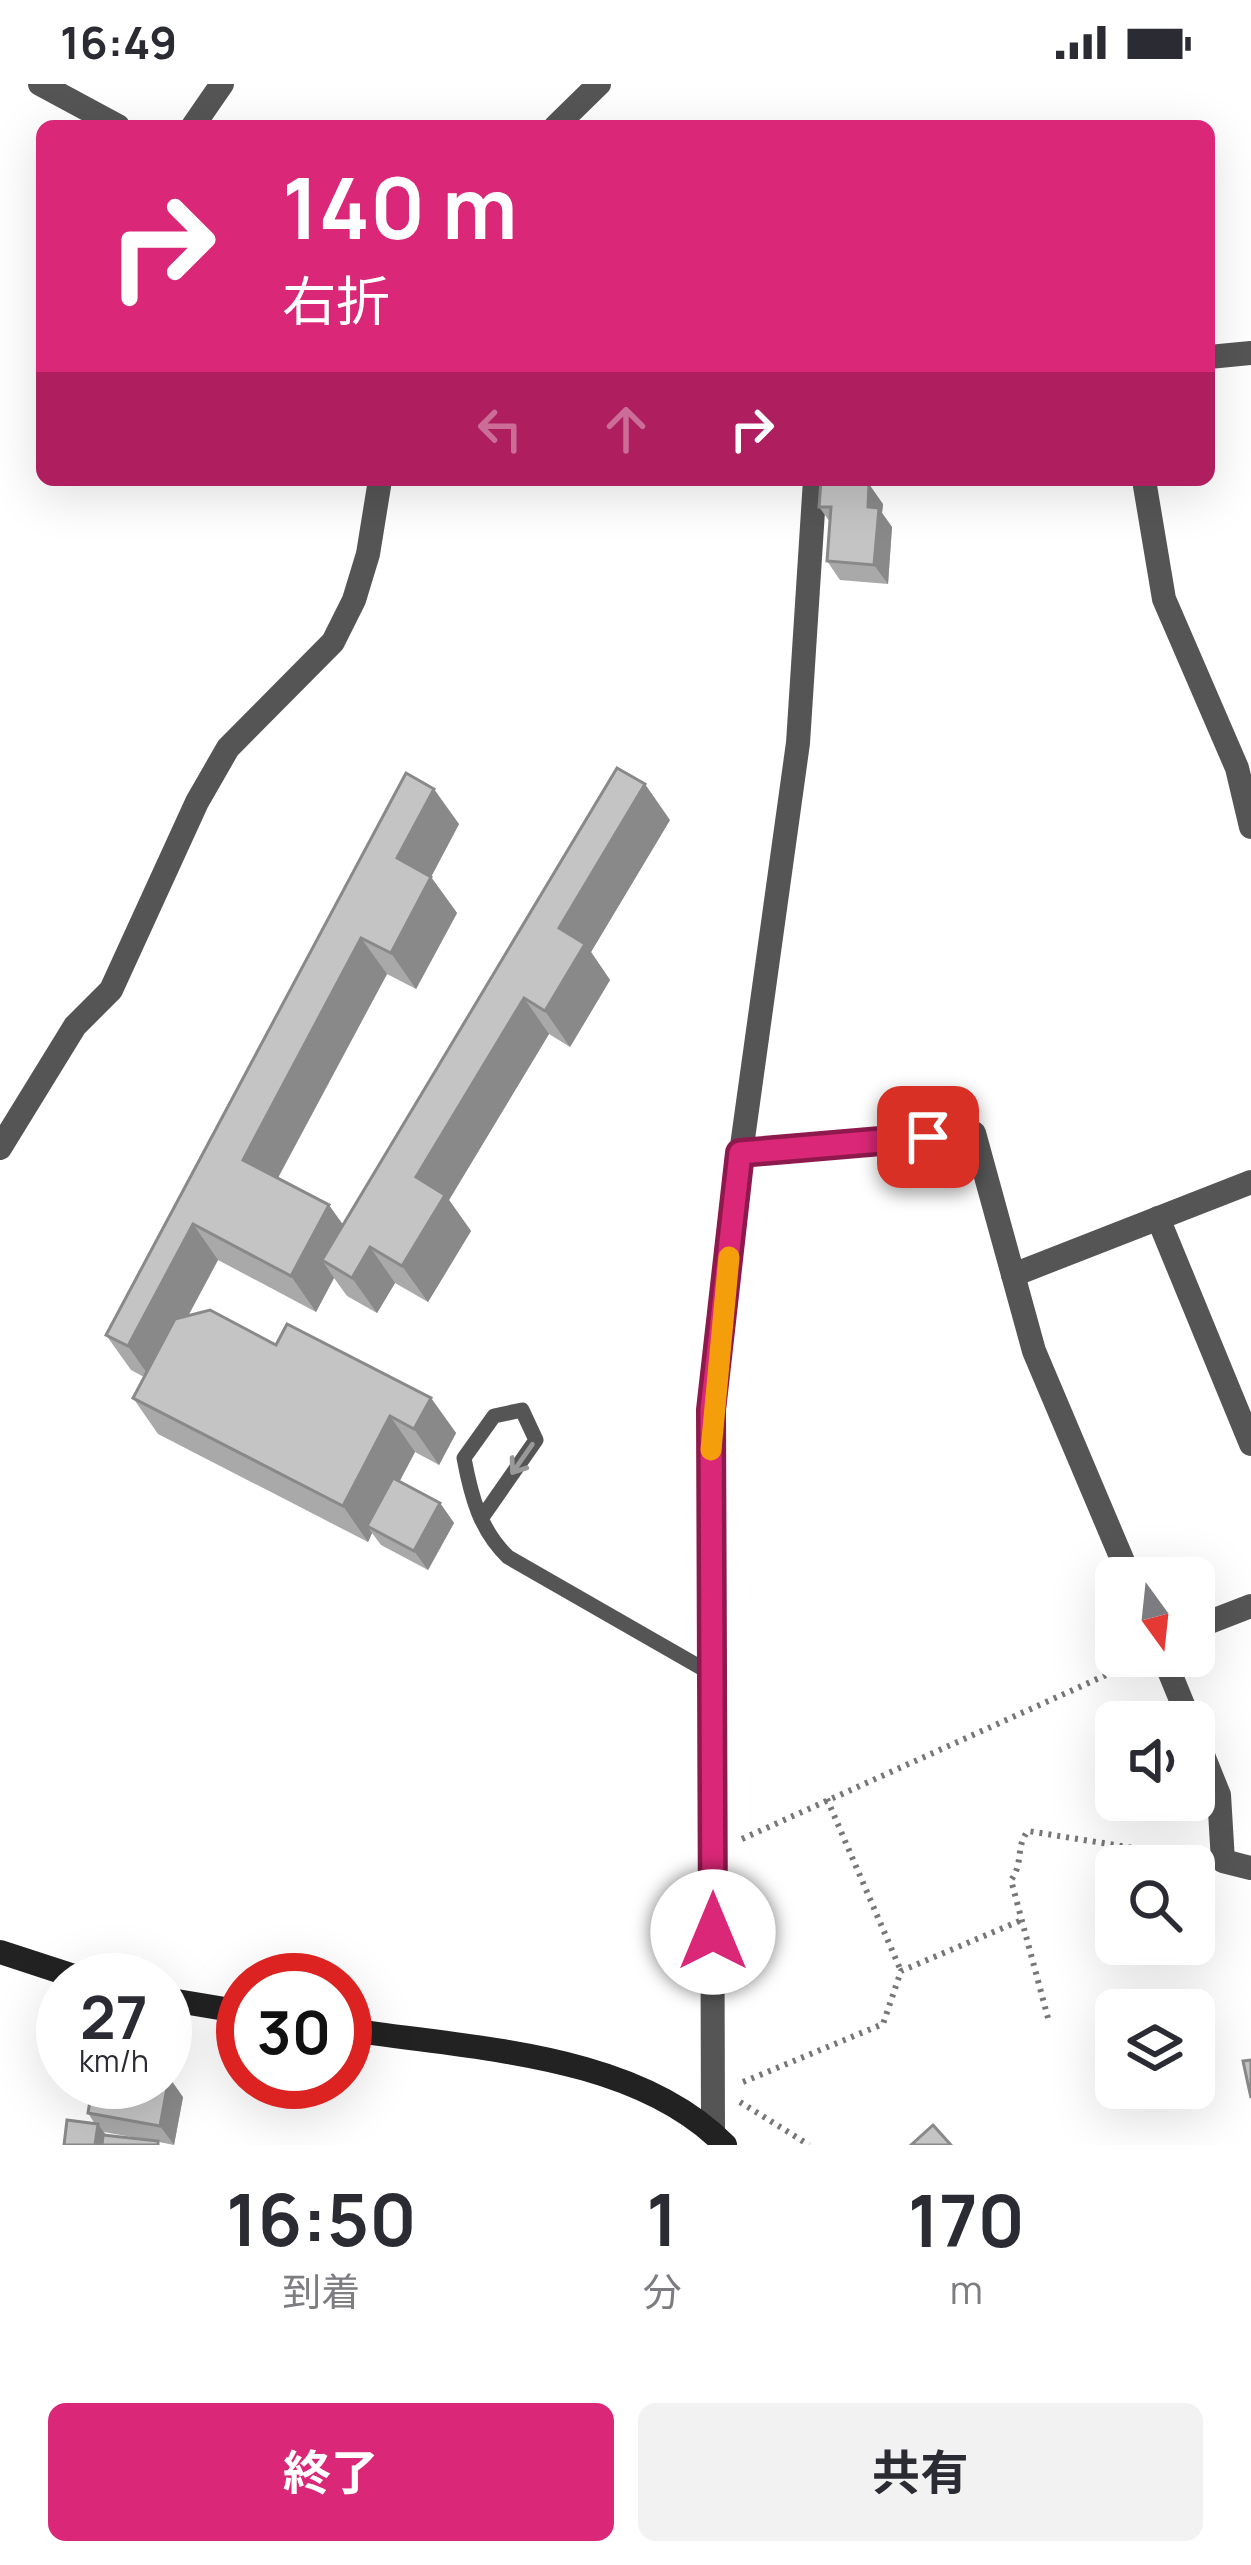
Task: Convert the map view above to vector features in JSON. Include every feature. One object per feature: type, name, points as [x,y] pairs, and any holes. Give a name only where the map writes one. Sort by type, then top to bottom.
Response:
[{"type":"street","points":[[40,84],[107,120]]},
{"type":"street","points":[[197,120],[222,84]]},
{"type":"street","points":[[562,120],[599,84]]},
{"type":"street","points":[[1215,356],[1251,352]]},
{"type":"street","points":[[0,1148],[75,1026],[110,990],[196,802],[228,748],[333,642],[354,599],[368,554],[379,486]]},
{"type":"street","points":[[719,2139],[713,2094],[711,1410],[740,1153],[798,743],[815,486]]},
{"type":"street","points":[[1145,486],[1164,598],[1237,769],[1251,827]]},
{"type":"street","points":[[740,1153],[974,1132],[1034,1351],[1121,1557]]},
{"type":"street","points":[[1013,1275],[1251,1182]]},
{"type":"street","points":[[1158,1218],[1251,1444]]},
{"type":"street","points":[[1215,1620],[1251,1606]]},
{"type":"street","points":[[1215,1785],[1223,1861],[1251,1868]]},
{"type":"street","points":[[0,1952],[36,1964]]},
{"type":"street","points":[[372,2034],[606,2077],[719,2139]]},
{"type":"lane","points":[[481,1519],[536,1440],[522,1410],[494,1416],[464,1458],[481,1519],[488,1538],[508,1558],[712,1674]]},
{"type":"path","points":[[712,1851],[1102,1677]]},
{"type":"path","points":[[713,2094],[884,2024],[901,1971],[827,1799]]},
{"type":"path","points":[[1048,2018],[1011,1880],[1020,1868],[1022,1839],[1028,1831],[1223,1861]]},
{"type":"path","points":[[901,1971],[1022,1920]]},
{"type":"path","points":[[713,2094],[754,2107],[809,2145]]},
{"type":"building","points":[[821,486],[869,486],[868,507],[879,508],[874,565],[827,561],[831,507],[819,507]]},
{"type":"building","points":[[617,768],[645,784],[559,928],[585,944],[545,1011],[524,998],[416,1177],[445,1195],[402,1266],[370,1247],[352,1278],[322,1260]]},
{"type":"building","points":[[406,773],[434,789],[397,858],[431,877],[391,953],[361,938],[243,1160],[329,1205],[291,1276],[193,1224],[128,1346],[106,1335]]},
{"type":"building","points":[[210,1310],[276,1345],[287,1324],[431,1398],[414,1429],[390,1416],[343,1506],[133,1398],[175,1319]]},
{"type":"building","points":[[393,1478],[440,1503],[414,1551],[367,1526]]},
{"type":"building","points":[[1251,2060],[1251,2098],[1243,2061]]},
{"type":"building","points":[[89,2109],[163,2109],[160,2126],[88,2113]]},
{"type":"building","points":[[67,2120],[98,2124],[95,2145],[64,2145]]},
{"type":"building","points":[[933,2125],[951,2145],[911,2145]]},
{"type":"building","points":[[103,2135],[158,2141],[158,2145],[102,2145]]},
{"type":"slow traffic","points":[[711,1450],[711,1410],[729,1257]]},
{"type":"route","points":[[713,1932],[711,1410],[740,1153],[928,1137]]}]
